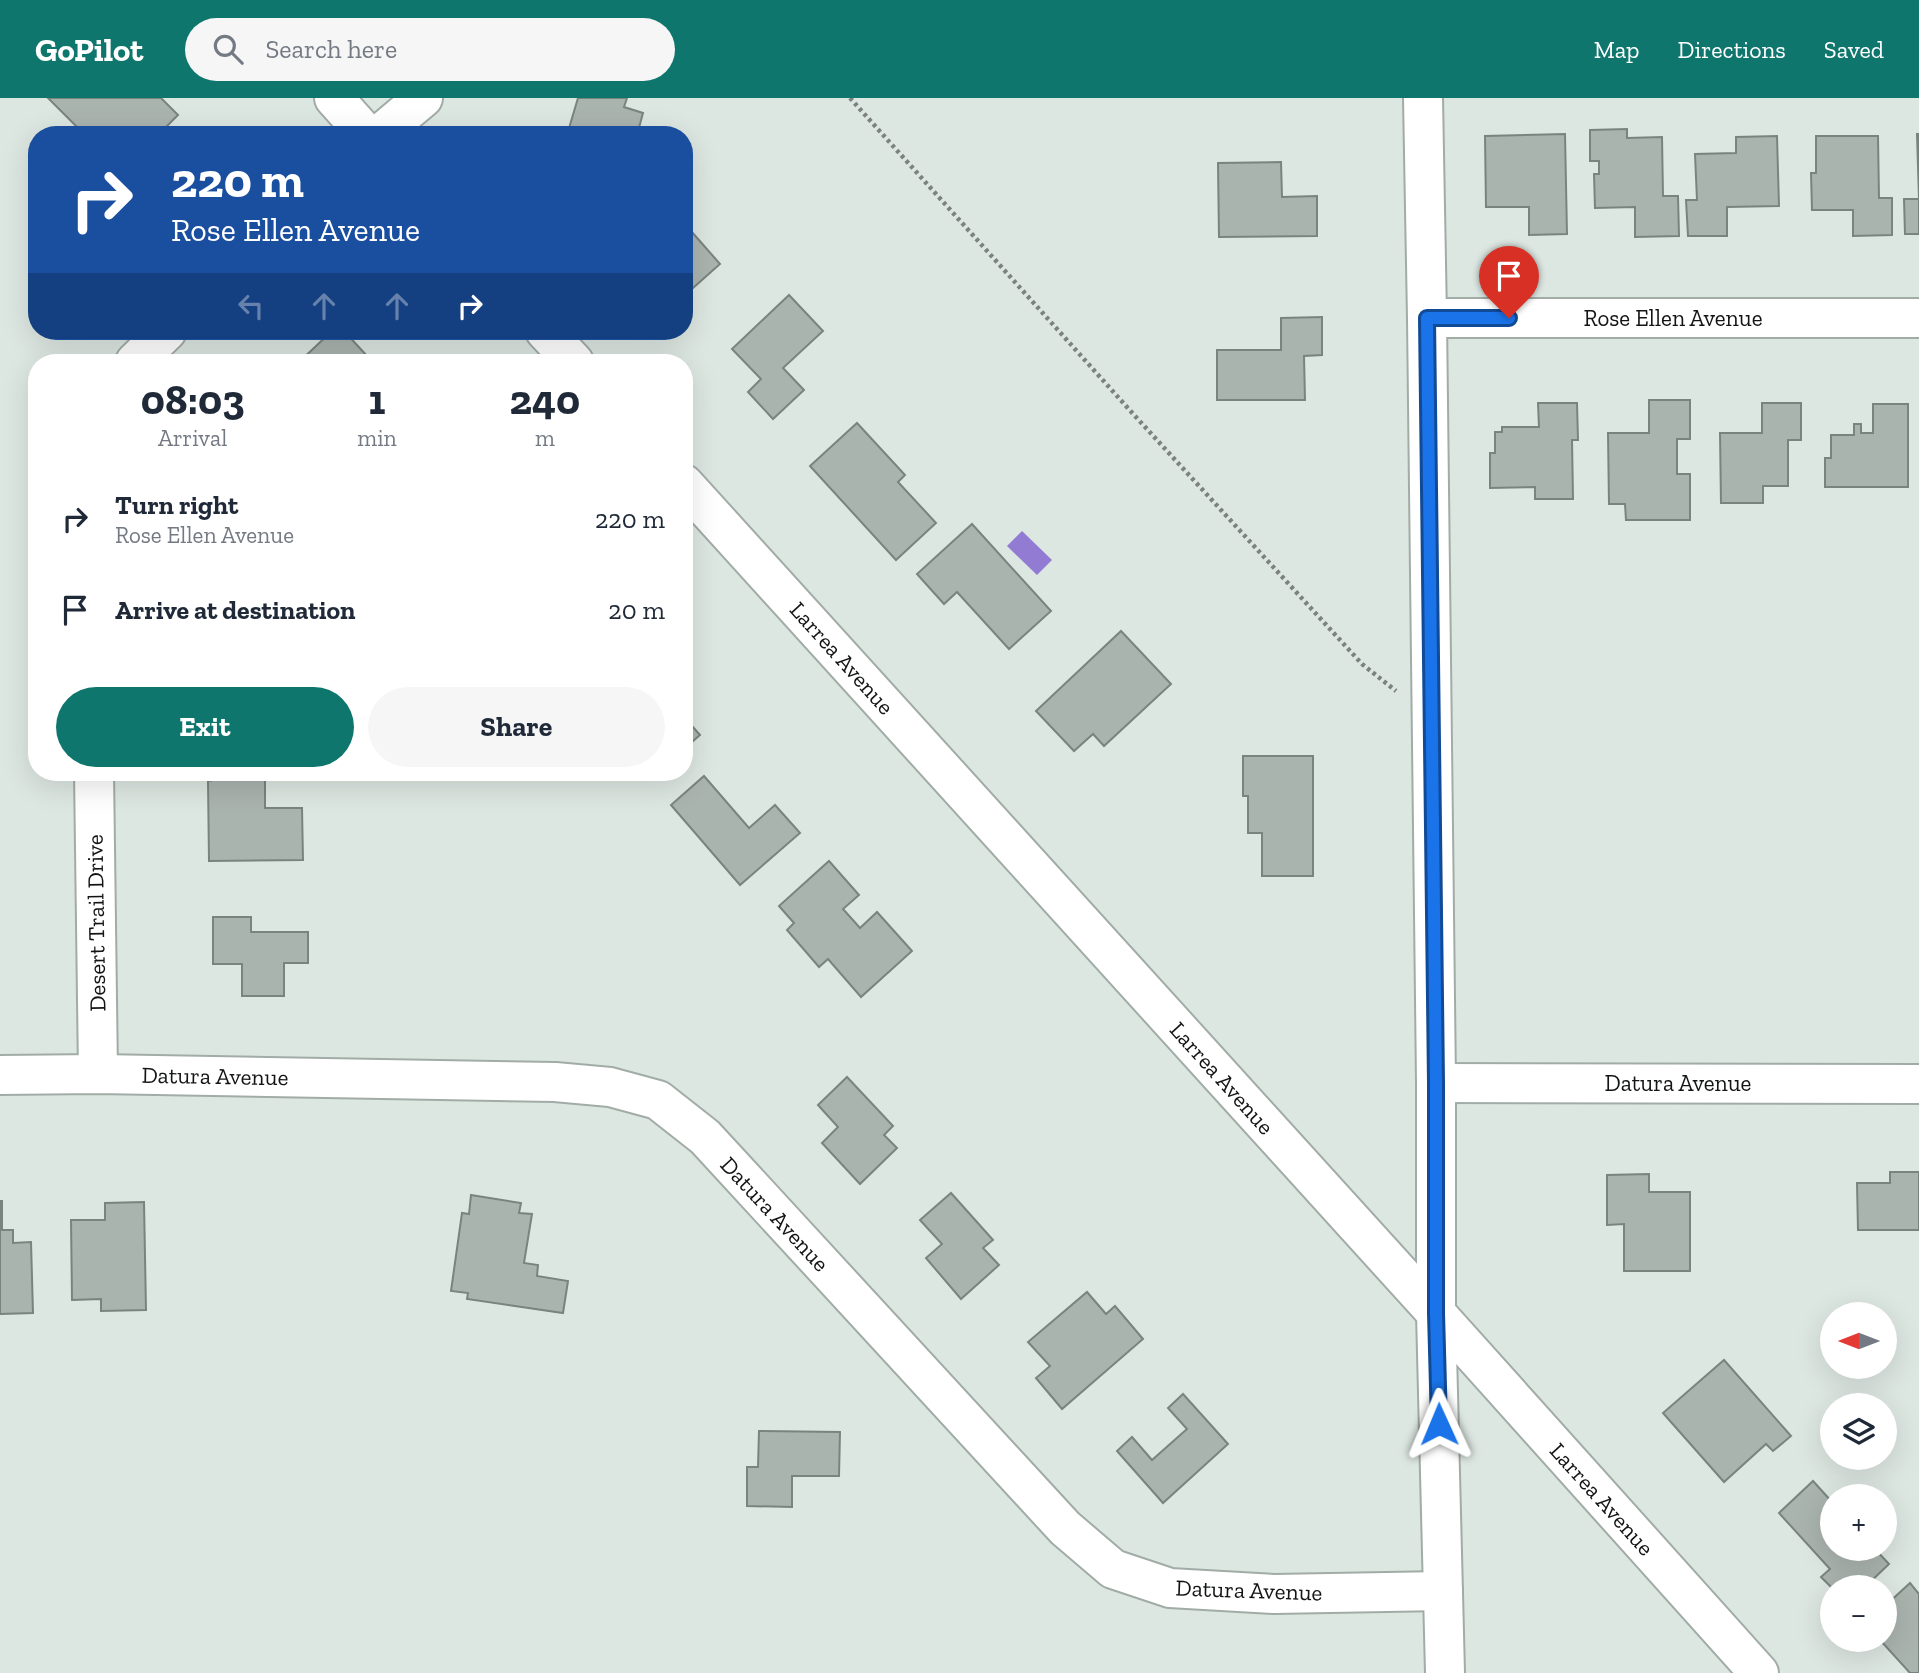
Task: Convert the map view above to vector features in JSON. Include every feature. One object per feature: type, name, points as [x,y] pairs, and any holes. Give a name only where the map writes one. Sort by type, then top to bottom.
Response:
[{"type":"street","points":[[334,98],[359,126]]},
{"type":"street","points":[[390,126],[423,98]]},
{"type":"street","points":[[1423,98],[1436,1083],[1436,1313],[1445,1673]]},
{"type":"street","name":"Rose Ellen Avenue","points":[[1427,318],[1919,318]]},
{"type":"street","points":[[143,354],[158,340]]},
{"type":"street","points":[[553,340],[567,354]]},
{"type":"street","name":"Larrea Avenue","points":[[693,494],[1759,1673]]},
{"type":"street","name":"Desert Trail Drive","points":[[94,781],[98,1074]]},
{"type":"street","name":"Datura Avenue","points":[[0,1075],[98,1074],[555,1082],[610,1087],[658,1100],[705,1137],[1065,1528],[1113,1569],[1170,1588],[1274,1594],[1443,1591]]},
{"type":"street","name":"Datura Avenue","points":[[1436,1083],[1919,1084]]},
{"type":"path","points":[[850,98],[1362,664],[1432,720]]},
{"type":"shaded area","points":[[1022,531],[1052,560],[1037,575],[1007,546]]},
{"type":"building","points":[[48,98],[161,98],[178,115],[167,126],[76,126]]},
{"type":"building","points":[[578,98],[627,98],[624,107],[643,113],[639,126],[570,126]]},
{"type":"building","points":[[1627,129],[1627,138],[1662,137],[1663,196],[1678,196],[1679,236],[1635,237],[1635,207],[1595,208],[1594,174],[1599,174],[1599,161],[1590,161],[1590,130]]},
{"type":"building","points":[[1565,134],[1567,234],[1529,235],[1529,207],[1486,207],[1485,136]]},
{"type":"building","points":[[1917,134],[1919,134],[1919,199]]},
{"type":"building","points":[[1777,136],[1779,206],[1727,207],[1727,236],[1688,236],[1686,200],[1697,200],[1695,154],[1736,153],[1736,137]]},
{"type":"building","points":[[1816,136],[1878,136],[1879,198],[1892,198],[1892,235],[1853,236],[1853,210],[1812,210],[1811,173],[1816,173]]},
{"type":"building","points":[[1281,162],[1282,197],[1317,196],[1317,236],[1219,237],[1218,163]]},
{"type":"building","points":[[1904,199],[1919,199],[1919,234],[1905,234]]},
{"type":"building","points":[[693,233],[720,264],[693,288]]},
{"type":"building","points":[[789,295],[823,331],[783,368],[804,390],[773,419],[748,392],[761,379],[732,349]]},
{"type":"building","points":[[1322,317],[1322,355],[1304,356],[1305,400],[1217,400],[1217,350],[1281,350],[1281,318]]},
{"type":"building","points":[[322,340],[352,340],[365,354],[308,354]]},
{"type":"building","points":[[1649,400],[1690,400],[1690,439],[1677,439],[1677,474],[1690,474],[1690,520],[1626,520],[1625,504],[1609,504],[1608,433],[1649,433]]},
{"type":"building","points":[[1538,403],[1577,403],[1578,440],[1572,440],[1573,499],[1535,499],[1535,487],[1490,488],[1490,453],[1495,453],[1495,432],[1502,432],[1502,427],[1539,427]]},
{"type":"building","points":[[1762,403],[1801,403],[1801,440],[1788,440],[1788,486],[1763,486],[1763,503],[1721,503],[1720,433],[1762,433]]},
{"type":"building","points":[[1873,404],[1908,404],[1908,487],[1825,487],[1825,458],[1831,458],[1831,435],[1854,435],[1854,424],[1861,424],[1861,433],[1873,433]]},
{"type":"building","points":[[857,423],[905,475],[898,482],[936,523],[896,560],[810,466]]},
{"type":"building","points":[[972,524],[1051,611],[1009,649],[957,592],[944,604],[917,574]]},
{"type":"building","points":[[1121,631],[1171,684],[1104,746],[1093,734],[1074,751],[1036,711]]},
{"type":"building","points":[[693,727],[700,735],[693,741]]},
{"type":"building","points":[[1243,756],[1313,756],[1313,876],[1262,876],[1262,833],[1248,833],[1248,796],[1243,796]]},
{"type":"building","points":[[704,776],[749,828],[775,805],[800,833],[740,885],[671,805]]},
{"type":"building","points":[[208,781],[265,781],[265,808],[302,808],[303,860],[209,861]]},
{"type":"building","points":[[829,861],[859,895],[843,909],[860,928],[877,912],[912,951],[861,997],[828,959],[819,967],[787,930],[794,923],[779,906]]},
{"type":"building","points":[[213,917],[251,917],[251,932],[308,932],[308,963],[284,963],[284,996],[242,996],[242,964],[213,964]]},
{"type":"building","points":[[847,1077],[893,1126],[884,1135],[897,1148],[860,1184],[822,1143],[838,1127],[818,1105]]},
{"type":"building","points":[[1890,1172],[1919,1172],[1919,1230],[1858,1230],[1857,1183],[1890,1183]]},
{"type":"building","points":[[1649,1174],[1649,1192],[1690,1192],[1690,1271],[1624,1271],[1624,1224],[1607,1225],[1607,1175]]},
{"type":"building","points":[[951,1193],[993,1240],[983,1248],[999,1265],[961,1299],[926,1258],[942,1244],[920,1220]]},
{"type":"building","points":[[471,1195],[521,1203],[519,1213],[532,1214],[524,1263],[538,1265],[537,1276],[568,1281],[563,1313],[467,1299],[468,1293],[451,1291],[462,1213],[469,1214]]},
{"type":"building","points":[[0,1201],[2,1230],[13,1230],[13,1243],[31,1242],[33,1313],[0,1314]]},
{"type":"building","points":[[144,1202],[146,1310],[101,1311],[101,1299],[72,1300],[71,1220],[105,1220],[105,1203]]},
{"type":"building","points":[[1087,1292],[1106,1314],[1115,1306],[1143,1339],[1062,1409],[1036,1378],[1050,1366],[1028,1342]]},
{"type":"building","points":[[1724,1360],[1791,1436],[1773,1451],[1766,1444],[1724,1482],[1663,1413]]},
{"type":"building","points":[[1183,1394],[1228,1444],[1163,1503],[1117,1451],[1132,1437],[1152,1460],[1187,1429],[1168,1408]]},
{"type":"building","points":[[759,1431],[840,1432],[839,1476],[792,1476],[792,1507],[747,1506],[747,1467],[758,1467]]},
{"type":"building","points":[[1813,1481],[1820,1489],[1820,1558],[1779,1513]]},
{"type":"building","points":[[1823,1561],[1886,1561],[1889,1564],[1878,1575],[1823,1575],[1830,1569]]},
{"type":"building","points":[[1910,1583],[1919,1594],[1919,1673],[1910,1673],[1891,1652],[1897,1652],[1897,1595]]},
{"type":"route","points":[[1439,1424],[1427,318],[1509,318]]}]
